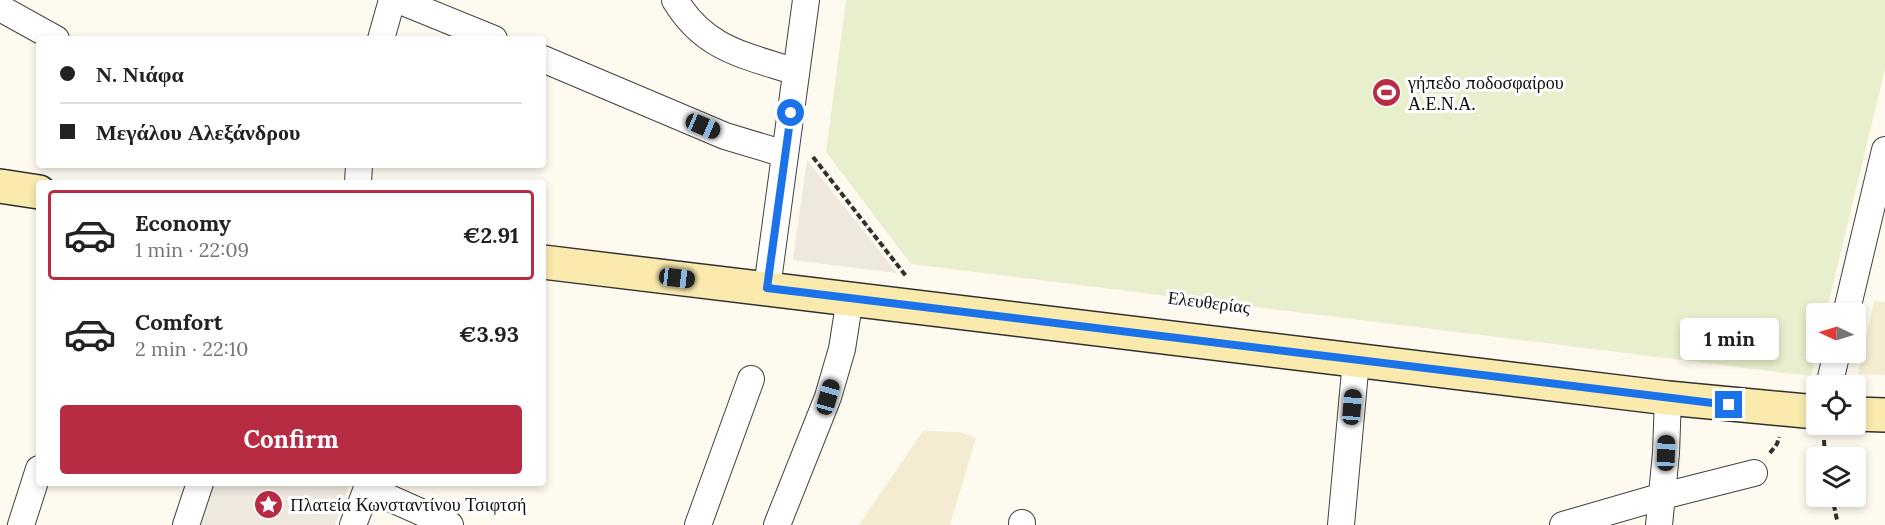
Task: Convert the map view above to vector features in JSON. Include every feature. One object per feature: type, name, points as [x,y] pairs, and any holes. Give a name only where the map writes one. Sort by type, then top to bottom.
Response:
[{"type":"street","points":[[382,36],[392,0]]},
{"type":"street","points":[[398,0],[487,36]]},
{"type":"street","points":[[675,0],[692,24],[713,42],[726,49],[796,72]]},
{"type":"street","points":[[767,288],[806,0]]},
{"type":"street","points":[[0,8],[51,36]]},
{"type":"street","points":[[546,60],[733,139],[785,154]]},
{"type":"street","points":[[1849,303],[1885,150]]},
{"type":"street","points":[[0,186],[36,192]]},
{"type":"street","points":[[546,262],[1668,398],[1806,411]]},
{"type":"street","points":[[777,525],[828,397],[842,349],[850,298]]},
{"type":"street","points":[[1341,525],[1356,360]]},
{"type":"street","points":[[698,525],[751,379]]},
{"type":"street","points":[[1659,525],[1663,496],[1668,398]]},
{"type":"street","points":[[1866,415],[1885,416]]},
{"type":"street","points":[[1563,525],[1754,473]]},
{"type":"street","points":[[21,525],[36,478]]},
{"type":"street","points":[[186,525],[199,486]]},
{"type":"street","points":[[353,525],[368,486],[450,525]]},
{"type":"path","points":[[814,147],[813,158],[909,279]]},
{"type":"path","points":[[1754,473],[1778,444],[1783,409]]},
{"type":"path","points":[[1834,507],[1837,520]]},
{"type":"shaded area","points":[[807,160],[897,273],[793,260]]},
{"type":"shaded area","points":[[1874,301],[1885,302],[1885,375],[1858,374],[1860,363],[1866,363],[1866,338]]},
{"type":"shaded area","points":[[923,431],[960,432],[976,438],[950,525],[859,525]]},
{"type":"shaded area","name":"Πλατεία Κωνσταντίνου Τσιφτσή","points":[[202,486],[349,486],[335,525],[188,525]]},
{"type":"green space","points":[[846,0],[1885,0],[1885,69],[1828,303],[1806,303],[1806,363],[1814,363],[1811,375],[911,264],[826,152]]},
{"type":"place","name":"γήπεδο ποδοσφαίρου Α.Ε.Ν.Α.","points":[[1387,92]]},
{"type":"place","name":"Πλατεία Κωνσταντίνου Τσιφτσή","points":[[269,504]]},
{"type":"route","points":[[791,113],[767,288],[1729,405]]}]
